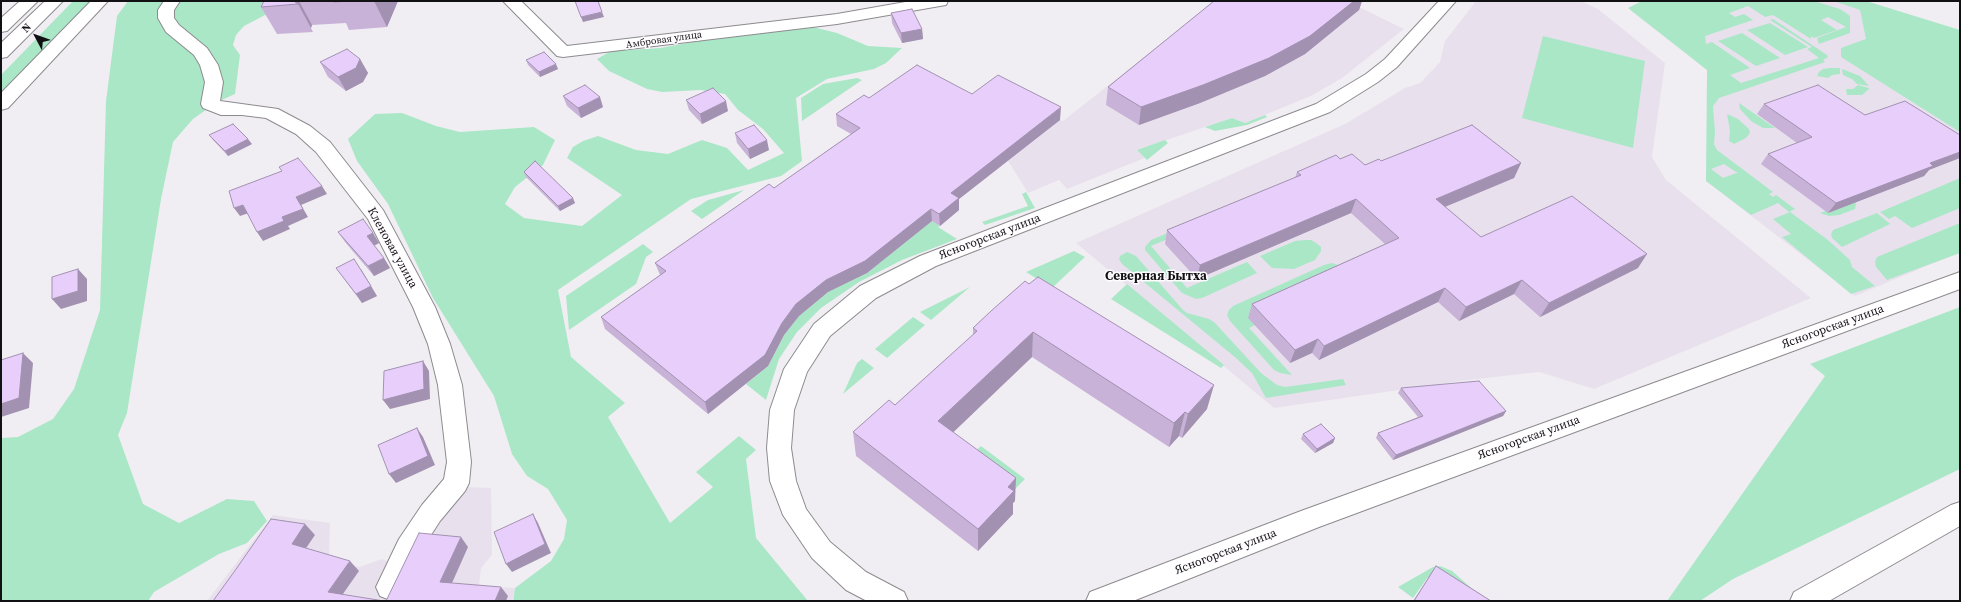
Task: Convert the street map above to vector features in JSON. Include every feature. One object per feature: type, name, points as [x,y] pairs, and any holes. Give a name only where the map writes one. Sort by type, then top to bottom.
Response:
[{"type":"street","points":[[1,28],[30,1]]},
{"type":"street","points":[[1,53],[55,1]]},
{"type":"street","points":[[1,104],[75,29],[100,1]]},
{"type":"street","name":"Кленовая улица","points":[[172,1],[166,10],[166,18],[172,28],[201,52],[209,65],[214,82],[210,104],[221,109],[242,109],[271,113],[303,130],[323,147],[376,215],[424,307],[439,344],[450,385],[459,462],[456,483],[431,514],[408,547],[390,587]]},
{"type":"street","name":"Амбровая улица","points":[[511,1],[563,52],[838,19],[940,1]]},
{"type":"street","name":"Ясногорская улица","points":[[894,601],[856,581],[821,550],[796,515],[783,481],[779,448],[782,410],[796,369],[822,330],[868,292],[928,261],[1323,108],[1372,78],[1391,63],[1448,1]]},
{"type":"street","name":"Ясногорская улица","points":[[1100,601],[1323,514],[1960,280]]},
{"type":"street","points":[[1804,601],[1960,513]]},
{"type":"shaded area","points":[[1215,1],[1347,1],[1404,29],[1342,78],[1311,96],[1245,123],[1232,118],[1137,150],[1145,158],[1067,189],[1059,180],[1028,193],[1008,161],[1060,120],[1063,121]]},
{"type":"shaded area","points":[[1476,1],[1580,1],[1598,9],[1665,63],[1652,157],[1666,180],[1811,298],[1594,389],[1539,372],[1469,380],[1274,408],[1076,243],[1345,124],[1405,88],[1420,83],[1440,62],[1445,41]]},
{"type":"shaded area","points":[[1651,1],[1843,1],[1960,36],[1960,252],[1855,296],[1706,181],[1711,73],[1630,10]]},
{"type":"shaded area","points":[[444,486],[491,488],[492,555],[481,568],[479,586],[515,588],[512,601],[207,601],[273,515],[330,523],[329,558],[359,567],[382,559],[390,563]]},
{"type":"green space","points":[[73,1],[90,1],[1,96],[1,75]]},
{"type":"green space","points":[[128,1],[292,1],[244,26],[236,35],[233,45],[240,55],[235,94],[217,102],[193,119],[173,142],[161,199],[127,413],[118,435],[143,504],[179,523],[227,499],[254,501],[267,521],[247,543],[219,554],[154,592],[148,601],[1,601],[1,438],[18,437],[53,419],[74,389],[100,310],[106,101],[117,16]]},
{"type":"green space","points":[[1642,1],[1814,1],[1840,9],[1849,15],[1850,33],[1819,44],[1817,38],[1846,27],[1828,17],[1821,20],[1837,30],[1814,38],[1811,36],[1811,39],[1773,15],[1765,17],[1748,6],[1729,13],[1735,17],[1744,14],[1753,20],[1705,36],[1706,44],[1712,42],[1750,68],[1730,75],[1741,83],[1819,58],[1807,49],[1812,47],[1770,20],[1773,19],[1827,55],[1828,57],[1823,60],[1825,62],[1719,98],[1713,106],[1715,132],[1714,144],[1717,150],[1773,192],[1769,194],[1773,197],[1776,195],[1795,209],[1789,212],[1778,203],[1751,215],[1706,181],[1707,70],[1628,8]],"holes":[[[1724,164],[1736,172],[1739,172],[1723,178],[1711,169]]]},
{"type":"green space","points":[[1834,1],[1866,1],[1960,30],[1960,132],[1841,57],[1841,48],[1866,39],[1860,10]]},
{"type":"green space","points":[[1770,23],[1808,47],[1785,55],[1747,30]]},
{"type":"green space","points":[[813,27],[837,33],[868,46],[902,48],[886,63],[874,69],[827,79],[796,98],[802,161],[781,176],[691,199],[558,290],[571,357],[625,403],[608,417],[670,523],[713,487],[696,472],[739,436],[756,450],[746,459],[756,538],[808,601],[513,601],[515,588],[551,561],[564,539],[567,520],[548,489],[527,476],[512,454],[494,396],[433,298],[388,204],[357,161],[348,139],[375,114],[402,113],[436,126],[460,132],[534,127],[555,140],[543,165],[515,187],[505,204],[524,218],[582,226],[622,195],[567,158],[573,147],[583,141],[598,136],[636,150],[668,154],[702,140],[727,148],[748,170],[784,153],[763,129],[738,110],[725,94],[701,90],[662,92],[647,89],[609,71],[597,59],[611,51],[660,48],[720,37]]},
{"type":"green space","points":[[1742,33],[1780,58],[1756,66],[1718,41]]},
{"type":"green space","points":[[1543,36],[1645,61],[1633,148],[1522,118]]},
{"type":"green space","points":[[1840,68],[1840,74],[1832,75],[1828,78],[1817,76],[1823,69]]},
{"type":"green space","points":[[1842,69],[1860,76],[1869,86],[1857,84],[1852,79],[1843,75]]},
{"type":"green space","points":[[857,78],[862,80],[802,121],[801,98],[823,84]]},
{"type":"green space","points":[[1858,85],[1869,89],[1862,95],[1847,95],[1846,89],[1853,89]]},
{"type":"green space","points":[[1739,103],[1775,128],[1763,128],[1751,121],[1740,109]]},
{"type":"green space","points":[[1727,114],[1738,119],[1749,129],[1750,133],[1746,138],[1734,144],[1729,141],[1730,131]]},
{"type":"green space","points":[[1265,115],[1267,117],[1247,125],[1215,131],[1205,127],[1232,118],[1245,123]]},
{"type":"green space","points":[[1165,140],[1168,143],[1147,160],[1137,150]]},
{"type":"green space","points":[[1960,178],[1960,208],[1912,228],[1895,216],[1889,219],[1880,212]]},
{"type":"green space","points":[[1285,184],[1289,188],[1151,246],[1187,288],[1247,262],[1257,273],[1202,298],[1196,299],[1182,293],[1145,250],[1145,247],[1151,240]]},
{"type":"green space","points":[[744,190],[702,219],[691,211],[708,200]]},
{"type":"green space","points":[[1026,192],[1035,208],[985,225],[982,222],[1028,206],[1022,194]]},
{"type":"green space","points":[[1855,200],[1855,209],[1839,215],[1829,216],[1820,213]]},
{"type":"green space","points":[[1790,212],[1828,240],[1850,260],[1852,267],[1875,286],[1851,294],[1782,237],[1791,234],[1773,219]]},
{"type":"green space","points":[[1877,213],[1890,224],[1842,247],[1832,238],[1831,234],[1833,230]]},
{"type":"green space","points":[[932,221],[940,226],[938,227],[957,239],[902,260],[859,282],[821,308],[797,332],[779,359],[766,400],[746,384],[768,366],[784,335],[799,316],[828,292],[867,273]]},
{"type":"green space","points":[[1960,223],[1960,253],[1887,280],[1876,267],[1875,262],[1877,257]]},
{"type":"green space","points":[[1311,240],[1316,243],[1321,247],[1321,251],[1315,260],[1294,269],[1272,268],[1260,256],[1295,241]]},
{"type":"green space","points":[[643,244],[653,252],[646,257],[636,284],[569,330],[566,296]]},
{"type":"green space","points":[[1074,251],[1085,257],[1052,288],[1026,272]]},
{"type":"green space","points":[[1127,252],[1136,256],[1183,310],[1187,313],[1209,319],[1215,323],[1261,373],[1277,385],[1285,387],[1343,379],[1346,385],[1266,398],[1252,373],[1236,358],[1122,264],[1119,259],[1120,256]]},
{"type":"green space","points":[[1332,263],[1344,267],[1356,278],[1249,328],[1292,375],[1280,373],[1274,370],[1230,321],[1227,315],[1229,310],[1233,306],[1324,265]]},
{"type":"green space","points":[[1127,284],[1224,365],[1221,368],[1111,299]]},
{"type":"green space","points":[[970,287],[931,320],[920,312]]},
{"type":"green space","points":[[1960,307],[1960,469],[1733,579],[1700,601],[1667,601],[1825,376],[1810,364]]},
{"type":"green space","points":[[913,317],[925,325],[887,358],[875,349]]},
{"type":"green space","points":[[862,359],[874,368],[843,394],[857,363]]},
{"type":"green space","points":[[981,446],[1025,479],[1010,494],[965,461]]},
{"type":"green space","points":[[1440,566],[1452,571],[1486,601],[1465,601],[1428,577],[1413,598],[1398,587],[1433,567]]},
{"type":"building","points":[[264,1],[295,1],[298,4],[261,7]]},
{"type":"building","points":[[575,1],[598,1],[602,12],[581,17]]},
{"type":"building","points":[[1214,1],[1354,1],[1310,36],[1269,58],[1203,85],[1141,107],[1108,87]]},
{"type":"building","points":[[912,9],[922,29],[901,33],[891,13]]},
{"type":"building","points":[[347,49],[360,59],[356,68],[338,77],[320,62]]},
{"type":"building","points":[[544,52],[556,64],[539,72],[526,60]]},
{"type":"building","points":[[917,65],[972,94],[998,75],[1061,107],[951,193],[959,198],[939,214],[931,209],[865,261],[826,280],[796,304],[782,323],[765,355],[705,402],[601,317],[666,271],[655,263],[769,184],[774,188],[860,128],[836,114],[864,95],[869,98]]},
{"type":"building","points":[[585,85],[600,97],[578,108],[563,96]]},
{"type":"building","points":[[1818,85],[1865,115],[1905,101],[1960,135],[1960,152],[1930,163],[1933,166],[1836,203],[1768,154],[1812,137],[1764,104]]},
{"type":"building","points":[[713,88],[726,101],[700,114],[686,100]]},
{"type":"building","points":[[233,124],[248,139],[225,151],[209,135]]},
{"type":"building","points":[[754,125],[767,140],[748,149],[735,133]]},
{"type":"building","points":[[1472,125],[1521,163],[1436,199],[1481,237],[1572,196],[1647,254],[1549,303],[1522,280],[1466,307],[1445,288],[1324,346],[1318,339],[1295,350],[1252,304],[1399,238],[1356,199],[1200,265],[1167,230],[1301,175],[1297,172],[1336,155],[1340,159],[1352,154],[1365,165],[1379,159],[1381,161]]},
{"type":"building","points":[[298,158],[322,186],[296,197],[303,209],[282,217],[284,221],[257,232],[243,205],[234,208],[229,191],[282,171],[279,167]]},
{"type":"building","points":[[535,161],[573,198],[558,206],[524,172]]},
{"type":"building","points":[[363,219],[373,233],[367,236],[384,258],[368,266],[338,232]]},
{"type":"building","points":[[354,259],[371,286],[356,294],[336,268]]},
{"type":"building","points":[[78,269],[78,291],[52,299],[52,277]]},
{"type":"building","points":[[1038,277],[1214,385],[1188,414],[1185,412],[1174,423],[1033,332],[938,421],[1016,478],[1008,487],[1014,491],[978,529],[853,432],[889,400],[895,405],[977,331],[973,328],[991,311],[1025,281],[1029,284]]},
{"type":"building","points":[[23,353],[19,398],[1,404],[1,360]]},
{"type":"building","points":[[423,361],[424,389],[383,400],[384,371]]},
{"type":"building","points":[[1479,381],[1506,411],[1396,455],[1378,433],[1423,416],[1401,388]]},
{"type":"building","points":[[1321,424],[1335,438],[1317,449],[1303,434]]},
{"type":"building","points":[[417,428],[428,456],[389,474],[378,445]]},
{"type":"building","points":[[533,514],[545,544],[506,564],[494,532]]},
{"type":"building","points":[[271,519],[305,524],[292,544],[350,561],[328,592],[384,601],[213,601]]},
{"type":"building","points":[[419,533],[461,537],[440,582],[501,587],[495,601],[386,601]]},
{"type":"building","points":[[1436,566],[1491,601],[1414,601]]},
{"type":"district","name":"Северная Бытха","points":[[1156,277]]}]
